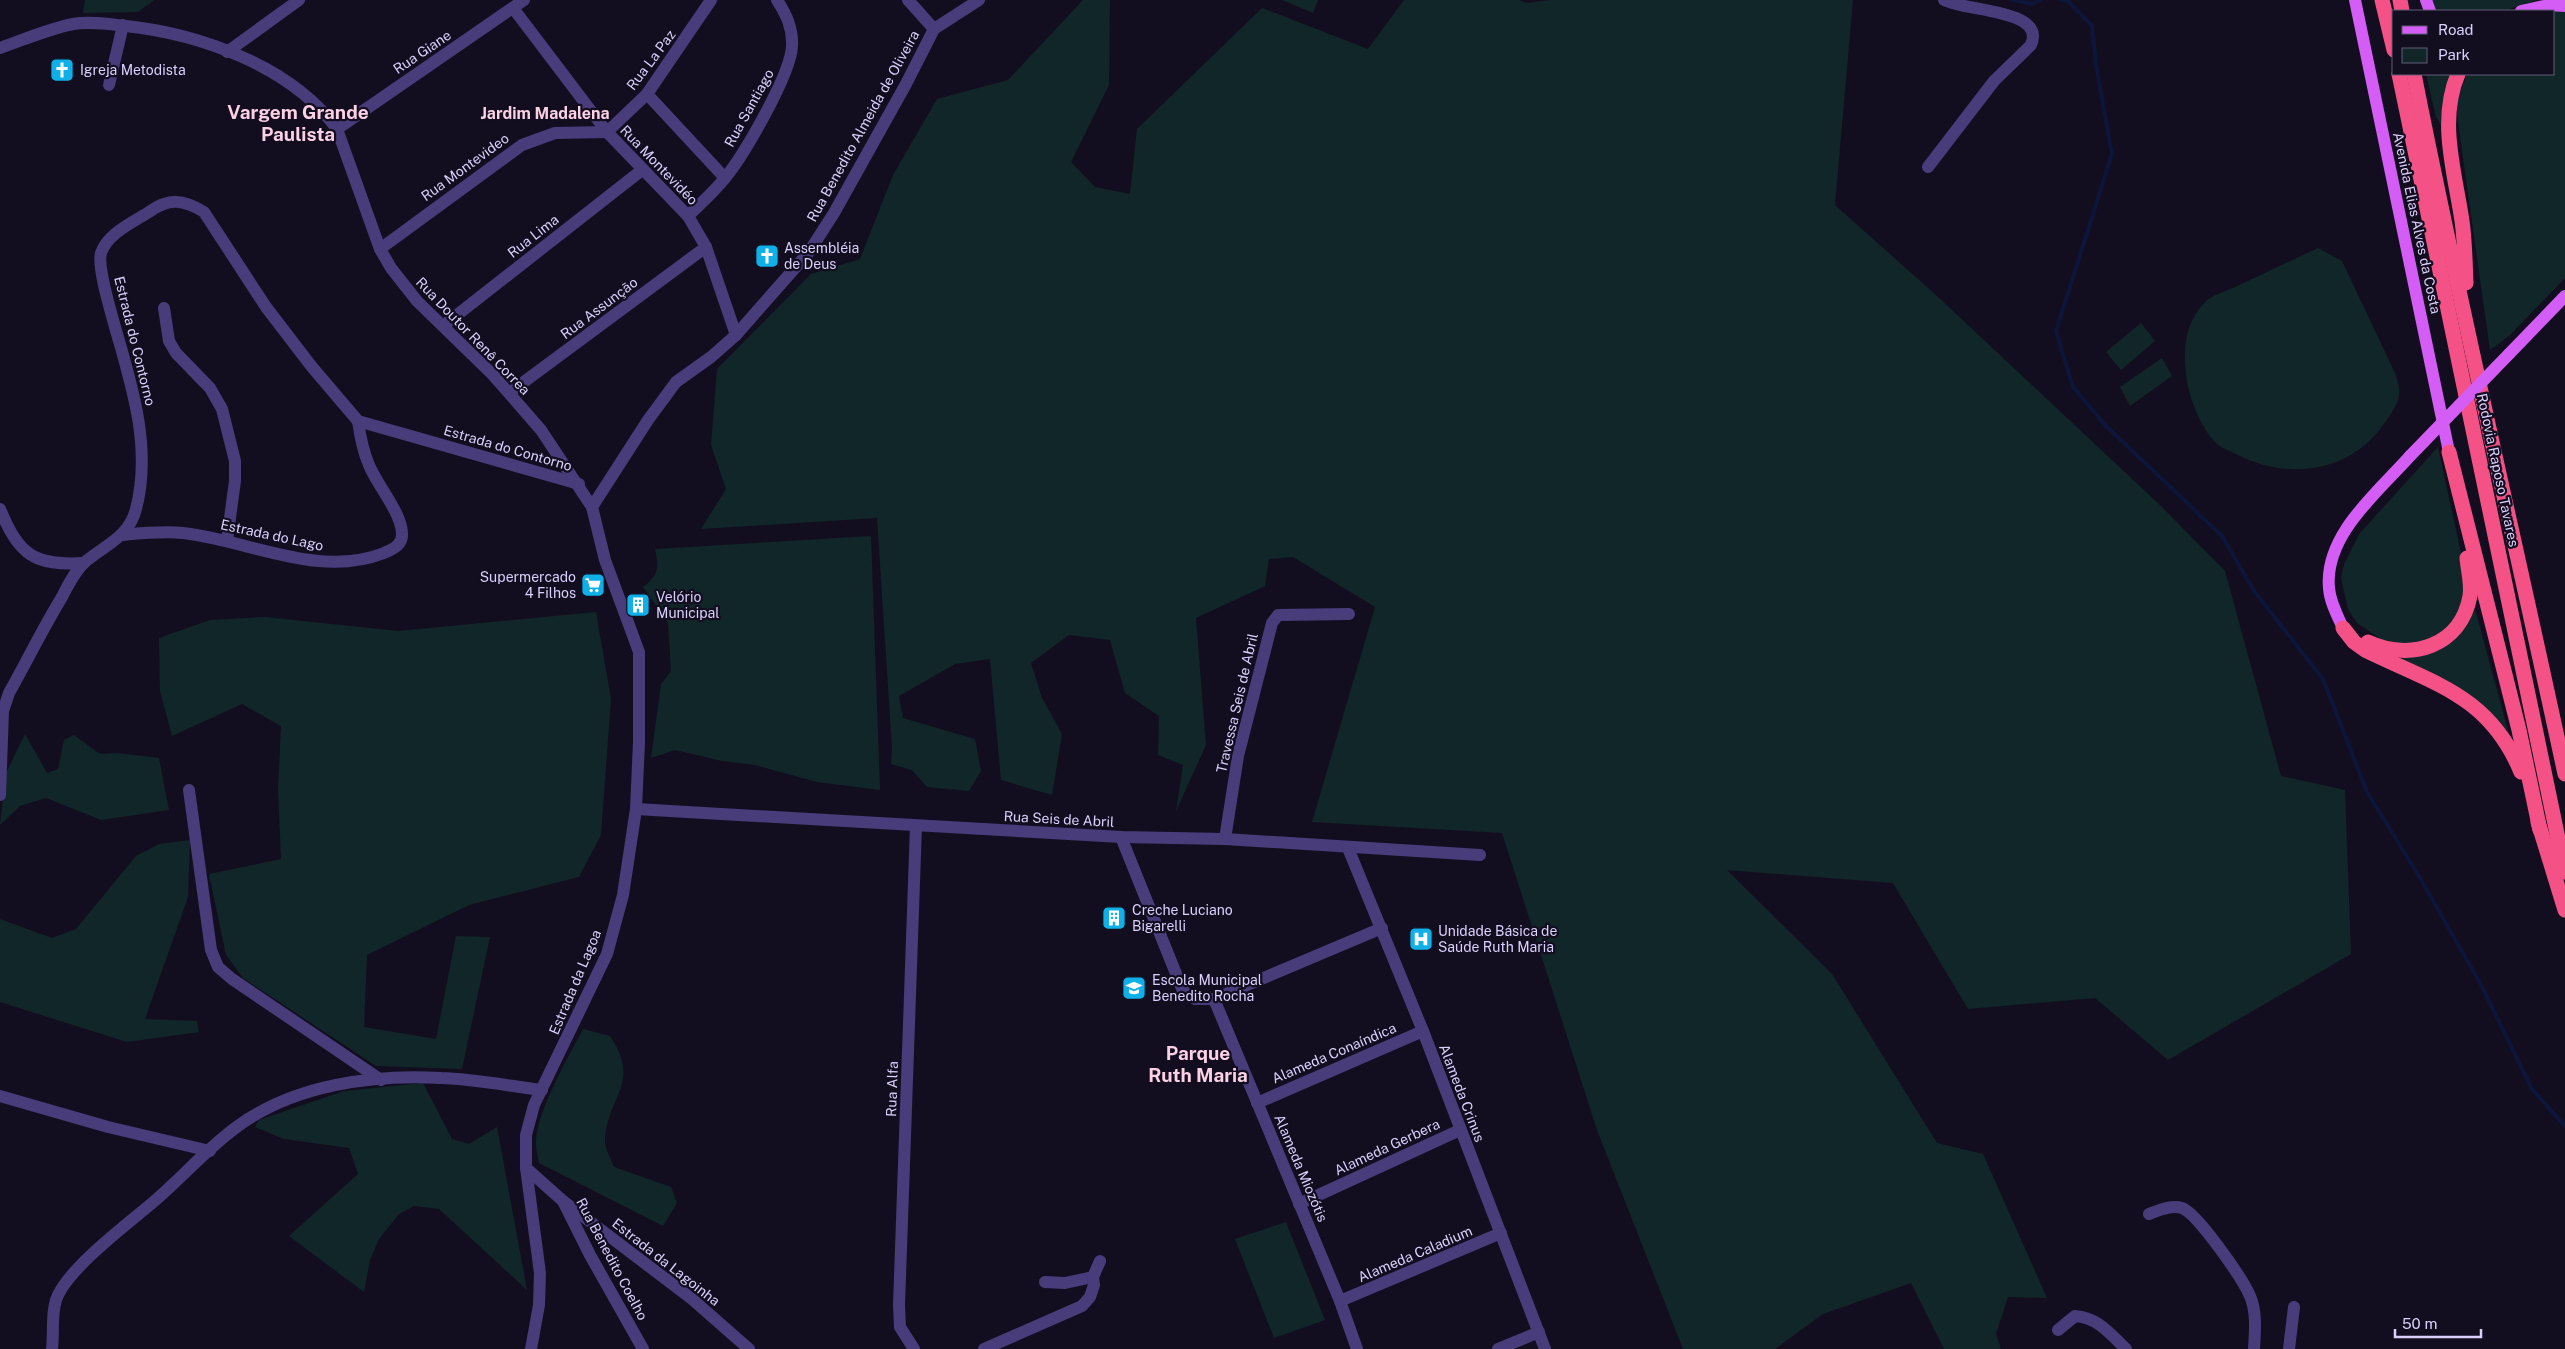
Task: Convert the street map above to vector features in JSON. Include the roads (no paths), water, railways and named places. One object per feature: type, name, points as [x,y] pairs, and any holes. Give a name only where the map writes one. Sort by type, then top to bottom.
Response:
[{"type":"highway","points":[[2382,0],[2392,42]]},
{"type":"highway","name":"Rodovia Raposo Tavares","points":[[2399,75],[2565,872]]},
{"type":"highway","name":"Rodovia Raposo Tavares","points":[[2414,75],[2565,774]]},
{"type":"highway","points":[[2458,75],[2450,107],[2449,135],[2465,249],[2467,324]]},
{"type":"highway","points":[[2343,628],[2380,647],[2411,652],[2437,644],[2460,621],[2470,594],[2469,573],[2449,452]]},
{"type":"highway","points":[[2449,452],[2519,730],[2540,830]]},
{"type":"highway","points":[[2343,628],[2354,642],[2365,650],[2456,694],[2478,708],[2503,736],[2514,755],[2565,910]]},
{"type":"main road","name":"Avenida Elias Alves da Costa","points":[[2355,0],[2449,452]]},
{"type":"main road","points":[[2526,10],[2548,5],[2565,6]]},
{"type":"main road","points":[[2343,628],[2332,603],[2329,589],[2331,560],[2349,526],[2410,456],[2565,296]]},
{"type":"street","points":[[226,52],[299,0]]},
{"type":"street","name":"Rua Giane","points":[[337,129],[524,0]]},
{"type":"street","name":"Rua La Paz","points":[[607,132],[647,94],[711,0]]},
{"type":"street","name":"Rua Santiago","points":[[688,216],[725,178],[750,138],[791,59],[792,32],[785,13],[777,0]]},
{"type":"street","points":[[908,0],[934,29]]},
{"type":"street","name":"Rua Benedito Almeida de Oliveira","points":[[592,507],[648,420],[676,382],[711,357],[736,335],[809,252],[829,221],[906,84],[934,29],[979,0]]},
{"type":"street","points":[[1928,167],[1988,89],[2031,45],[2034,37],[2033,30],[2028,23],[2016,18],[1949,1]]},
{"type":"street","name":"Rua Montevidéo","points":[[513,8],[607,132],[688,216],[706,247],[736,335]]},
{"type":"street","name":"Rua Doutor Renê Correa","points":[[0,48],[73,24],[123,25],[158,29],[226,52],[261,67],[295,88],[325,112],[337,129],[380,249],[403,285],[509,393],[541,430],[579,484],[592,507]]},
{"type":"street","points":[[110,85],[123,25]]},
{"type":"street","points":[[647,94],[725,178]]},
{"type":"street","name":"Rua Montevideo","points":[[380,249],[522,145],[556,133],[607,132]]},
{"type":"street","name":"Rua Lima","points":[[442,326],[642,170]]},
{"type":"street","name":"Estrada do Contorno","points":[[0,795],[5,703],[56,605],[84,563],[122,536],[135,512],[141,486],[140,424],[108,301],[101,254],[108,241],[120,230],[162,204],[170,200],[181,201],[192,204],[204,212],[266,307],[312,367],[358,421],[579,484]]},
{"type":"street","name":"Rua Assunção","points":[[509,393],[706,247]]},
{"type":"street","points":[[164,308],[169,341],[176,353],[210,388],[222,409],[235,461],[235,480],[227,540]]},
{"type":"street","name":"Estrada do Lago","points":[[122,536],[154,531],[227,540],[298,559],[333,562],[371,558],[397,547],[402,538],[400,523],[368,464],[361,444],[358,421]]},
{"type":"street","name":"Estrada da Lagoa","points":[[531,1349],[539,1305],[540,1273],[526,1168],[525,1152],[528,1120],[607,954],[627,878],[636,809],[639,742],[639,652],[606,560],[592,507]]},
{"type":"street","points":[[0,509],[16,539],[27,552],[50,564],[84,563]]},
{"type":"street","name":"Travessa Seis de Abril","points":[[1224,840],[1238,756],[1272,623],[1278,615],[1349,614]]},
{"type":"street","points":[[189,790],[212,950],[218,967],[232,979],[381,1080]]},
{"type":"street","name":"Rua Seis de Abril","points":[[636,809],[1120,838],[1224,840],[1480,855]]},
{"type":"street","name":"Rua Alfa","points":[[914,1349],[900,1327],[899,1306],[916,826]]},
{"type":"street","points":[[1120,838],[1183,991],[1195,999],[1214,999],[1382,928]]},
{"type":"street","name":"Alameda Crinus","points":[[1348,848],[1423,1031],[1545,1349]]},
{"type":"street","name":"Alameda Miozótis","points":[[1214,999],[1340,1302],[1357,1349]]},
{"type":"street","name":"Alameda Conaíndica","points":[[1257,1103],[1423,1031]]},
{"type":"street","points":[[52,1349],[53,1316],[56,1299],[73,1274],[239,1125],[286,1101],[321,1088],[381,1080],[441,1078],[542,1090]]},
{"type":"street","points":[[0,1096],[108,1127],[210,1151]]},
{"type":"street","name":"Alameda Gerbera","points":[[1299,1204],[1460,1130]]},
{"type":"street","name":"Rua Benedito Coelho","points":[[526,1168],[563,1201],[643,1349]]},
{"type":"street","name":"Estrada da Lagoinha","points":[[563,1201],[692,1299],[748,1349]]},
{"type":"street","points":[[2149,1214],[2171,1207],[2182,1208],[2190,1212],[2205,1229],[2250,1296],[2255,1321],[2254,1349]]},
{"type":"street","name":"Alameda Caladium","points":[[1340,1302],[1501,1233]]},
{"type":"street","points":[[984,1349],[1082,1306],[1090,1296],[1094,1285],[1093,1277],[1100,1261]]},
{"type":"street","points":[[1045,1282],[1065,1283],[1093,1277]]},
{"type":"street","points":[[2289,1349],[2294,1307]]},
{"type":"street","points":[[2058,1330],[2075,1316],[2088,1317],[2101,1324],[2126,1349]]},
{"type":"street","points":[[1498,1349],[1539,1332]]},
{"type":"waterway","points":[[2013,0],[2032,4],[2040,0]]},
{"type":"waterway","points":[[2062,0],[2068,1],[2092,26],[2096,65],[2112,154],[2056,331],[2073,387],[2106,426],[2222,536],[2254,591],[2323,679],[2367,792],[2420,878],[2480,983],[2532,1089],[2565,1126]]},
{"type":"place","name":"Igreja Metodista","points":[[62,70]]},
{"type":"place","name":"Assembléia de Deus","points":[[767,256]]},
{"type":"place","name":"Supermercado 4 Filhos","points":[[593,585]]},
{"type":"place","name":"Velório Municipal","points":[[638,605]]},
{"type":"place","name":"Creche Luciano Bigarelli","points":[[1114,918]]},
{"type":"place","name":"Unidade Básica de Saúde Ruth Maria","points":[[1421,939]]},
{"type":"place","name":"Escola Municipal Benedito Rocha","points":[[1134,988]]},
{"type":"district","name":"Jardim Madalena","points":[[545,113]]},
{"type":"district","name":"Vargem Grande Paulista","points":[[298,123]]},
{"type":"district","name":"Parque Ruth Maria","points":[[1198,1064]]}]
